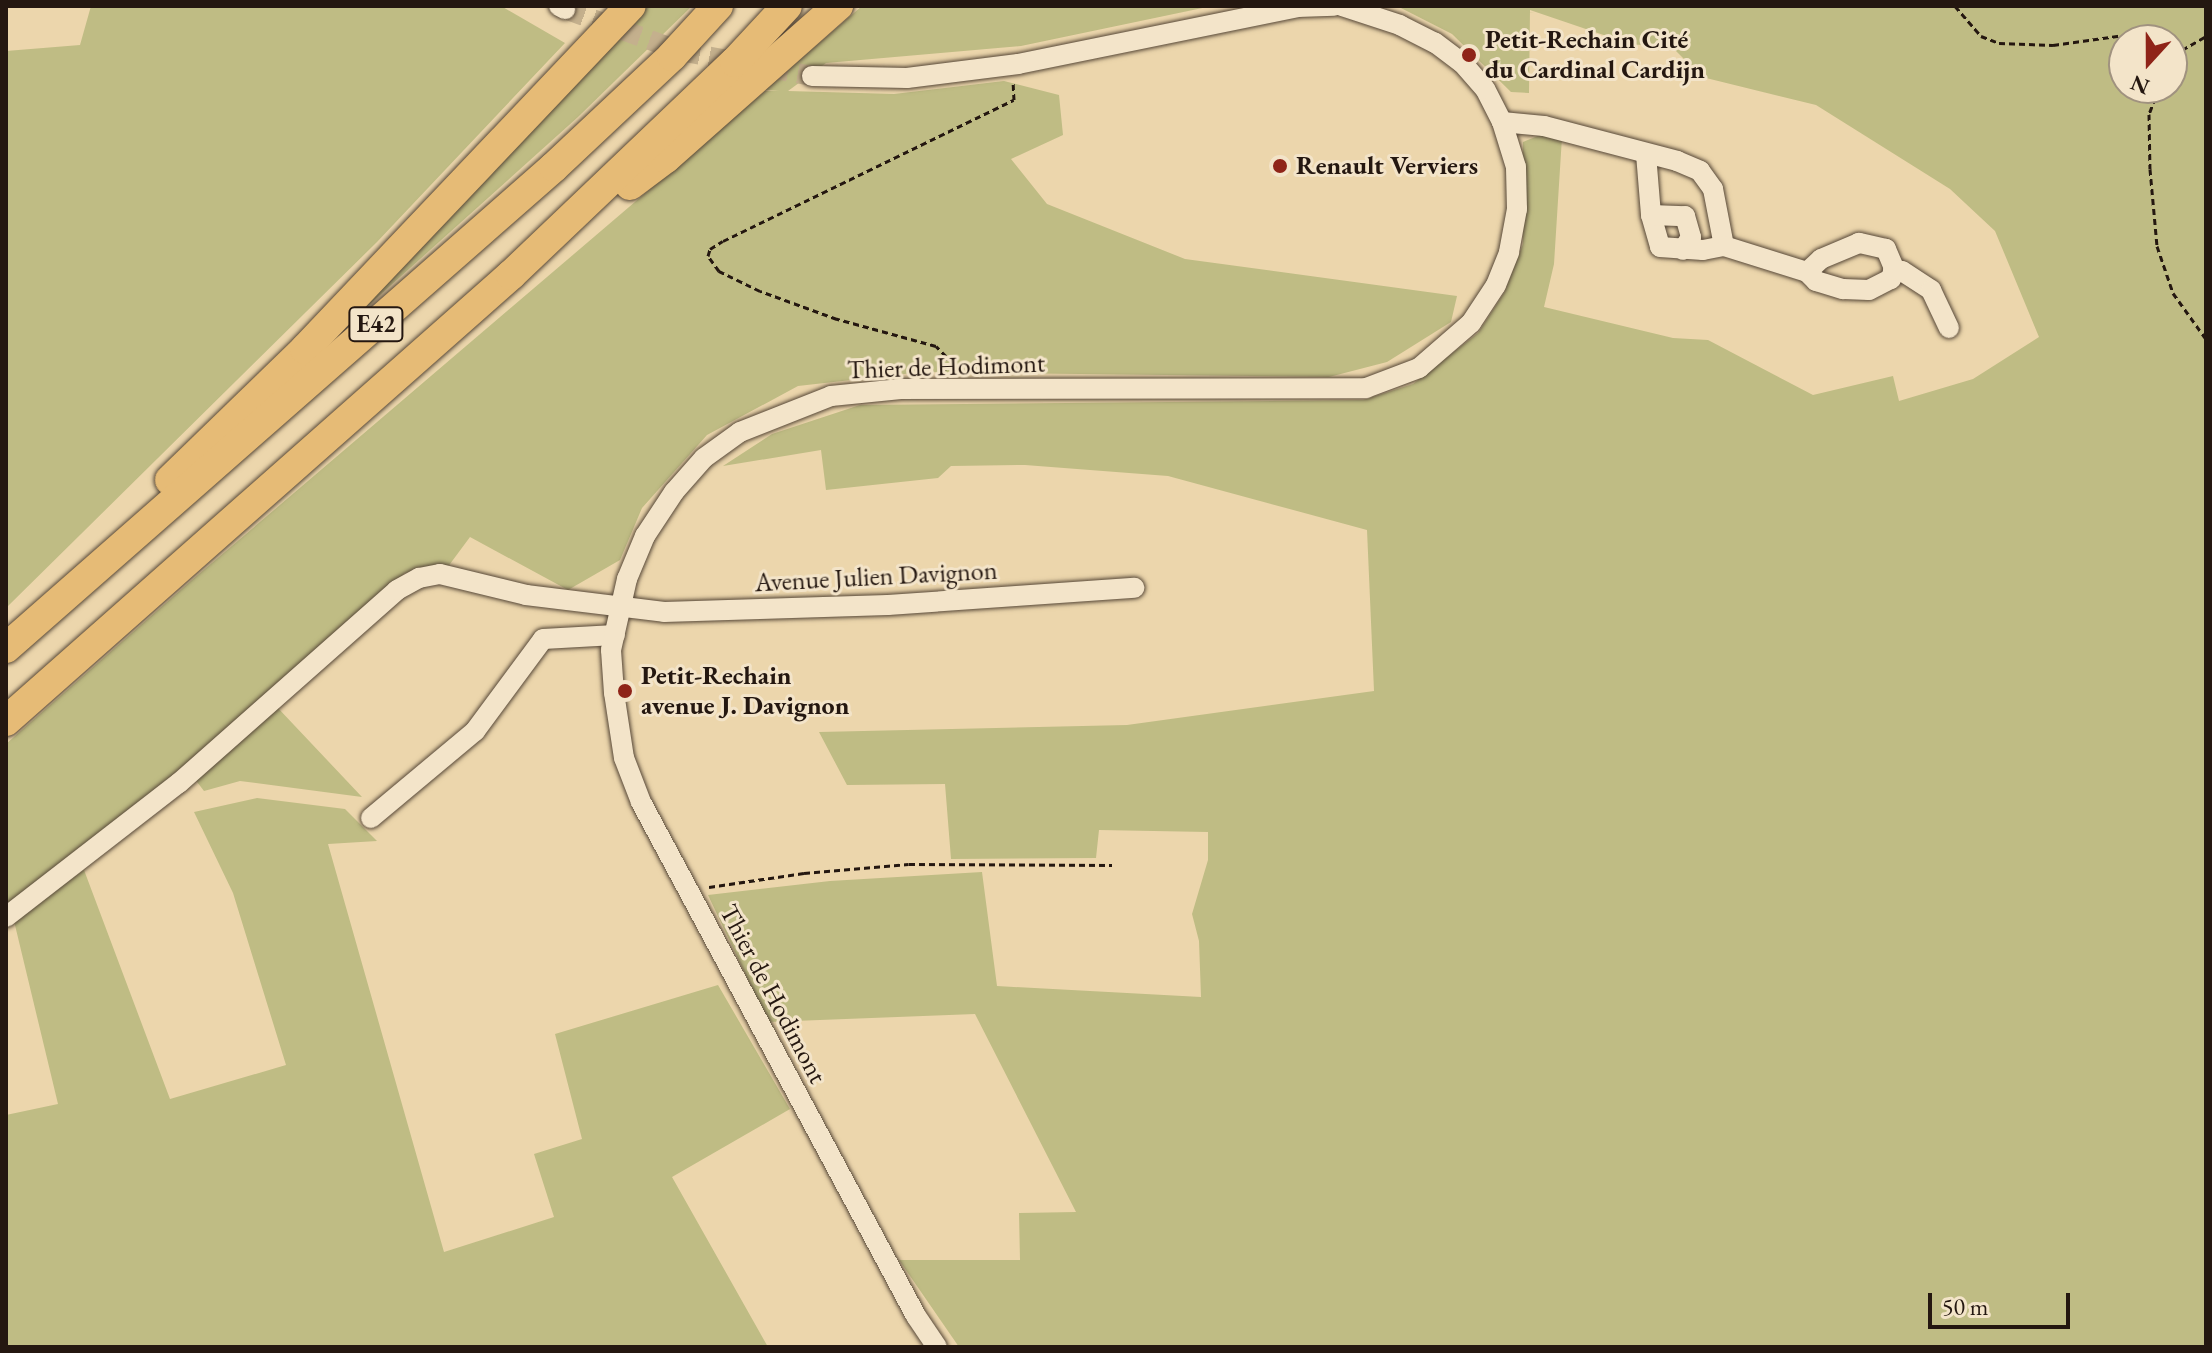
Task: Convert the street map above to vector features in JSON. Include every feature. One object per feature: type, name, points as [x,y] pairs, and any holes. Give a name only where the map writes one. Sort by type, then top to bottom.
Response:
[{"type":"highway","points":[[16,640],[144,504],[305,349],[630,6]]},
{"type":"highway","name":"E42","points":[[16,640],[554,167],[672,56],[718,6]]},
{"type":"highway","name":"E42","points":[[6,721],[511,275],[735,62],[787,6]]},
{"type":"highway","points":[[511,275],[666,158],[838,6]]},
{"type":"street","points":[[812,76],[907,78],[1009,65],[1297,7],[1334,6]]},
{"type":"street","name":"Thier de Hodimont","points":[[937,1347],[916,1316],[641,802],[624,758],[611,650],[627,579],[645,536],[674,492],[704,458],[740,432],[831,396],[901,389],[1366,388],[1419,368],[1471,323],[1496,285],[1509,252],[1517,209],[1516,167],[1502,122],[1485,89],[1462,63],[1435,43],[1400,25],[1342,6]]},
{"type":"street","points":[[1502,122],[1544,126],[1700,171],[1713,189],[1724,246]]},
{"type":"street","points":[[1646,154],[1651,215],[1660,247],[1683,250],[1724,246],[1807,272],[1816,281],[1843,289],[1869,290],[1891,279],[1893,270],[1886,249],[1859,243],[1821,259],[1807,272]]},
{"type":"street","points":[[1651,215],[1685,216],[1691,237],[1683,250]]},
{"type":"street","points":[[1893,270],[1902,271],[1931,290],[1949,328]]},
{"type":"street","name":"Avenue Julien Davignon","points":[[6,917],[179,783],[397,590],[419,578],[440,574],[526,595],[664,612],[858,606],[1134,588]]},
{"type":"street","points":[[371,818],[475,731],[543,639],[615,635]]},
{"type":"path","points":[[1955,6],[1981,36],[1999,43],[2053,45],[2108,37]]},
{"type":"path","points":[[2188,46],[2206,36]]},
{"type":"path","points":[[945,390],[947,361],[943,351],[936,346],[837,319],[760,291],[719,271],[708,256],[710,249],[723,241],[1014,100],[1009,65]]},
{"type":"path","points":[[2153,104],[2149,114],[2150,169],[2157,246],[2173,293],[2206,339]]},
{"type":"path","points":[[689,891],[804,873],[909,864],[1112,865]]},
{"type":"shaded area","points":[[91,6],[501,6],[565,43],[377,242],[6,608],[6,51],[80,45]]},
{"type":"shaded area","points":[[646,6],[692,6],[578,117],[360,313],[390,275]]},
{"type":"shaded area","points":[[862,6],[1212,6],[1021,46],[826,63],[788,91],[894,94],[1004,81],[1059,95],[1063,135],[1011,159],[1047,204],[1185,259],[1457,296],[1451,322],[1387,362],[1329,377],[922,372],[798,386],[707,435],[642,508],[620,560],[568,590],[470,537],[447,568],[405,573],[321,651],[6,908],[6,744],[192,580],[765,91],[779,91],[765,90]]},
{"type":"shaded area","points":[[1397,6],[2206,6],[2206,1347],[959,1347],[899,1260],[1020,1260],[1019,1213],[1076,1212],[975,1014],[768,1022],[708,895],[830,881],[982,872],[997,986],[1201,997],[1199,941],[1192,914],[1208,860],[1208,832],[1099,830],[1096,858],[951,859],[945,784],[847,785],[819,732],[1127,725],[1374,691],[1367,530],[1168,476],[1025,465],[951,466],[938,478],[826,490],[821,450],[723,466],[772,434],[860,405],[1363,400],[1413,384],[1478,333],[1504,293],[1523,244],[1523,142],[1543,134],[1562,137],[1554,264],[1544,307],[1673,338],[1708,340],[1813,395],[1893,376],[1899,401],[1973,379],[2039,337],[1995,231],[1950,189],[1816,105],[1702,77],[1673,48],[1630,44],[1530,10],[1529,93],[1511,92],[1452,34]]},
{"type":"shaded area","points":[[277,707],[362,797],[240,781],[204,791],[194,778]]},
{"type":"shaded area","points":[[257,798],[345,809],[377,841],[328,844],[444,1252],[554,1217],[534,1154],[582,1139],[555,1034],[718,985],[790,1109],[672,1177],[768,1347],[6,1347],[6,1115],[58,1104],[14,921],[84,870],[170,1099],[286,1065],[233,893],[194,812]]},
{"type":"tunnel","points":[[565,9],[680,51],[812,76]]},
{"type":"place","name":"Petit-Rechain Cité du Cardinal Cardijn","points":[[1469,55]]},
{"type":"place","name":"Renault Verviers","points":[[1280,166]]},
{"type":"place","name":"Petit-Rechain avenue J. Davignon","points":[[625,691]]}]
